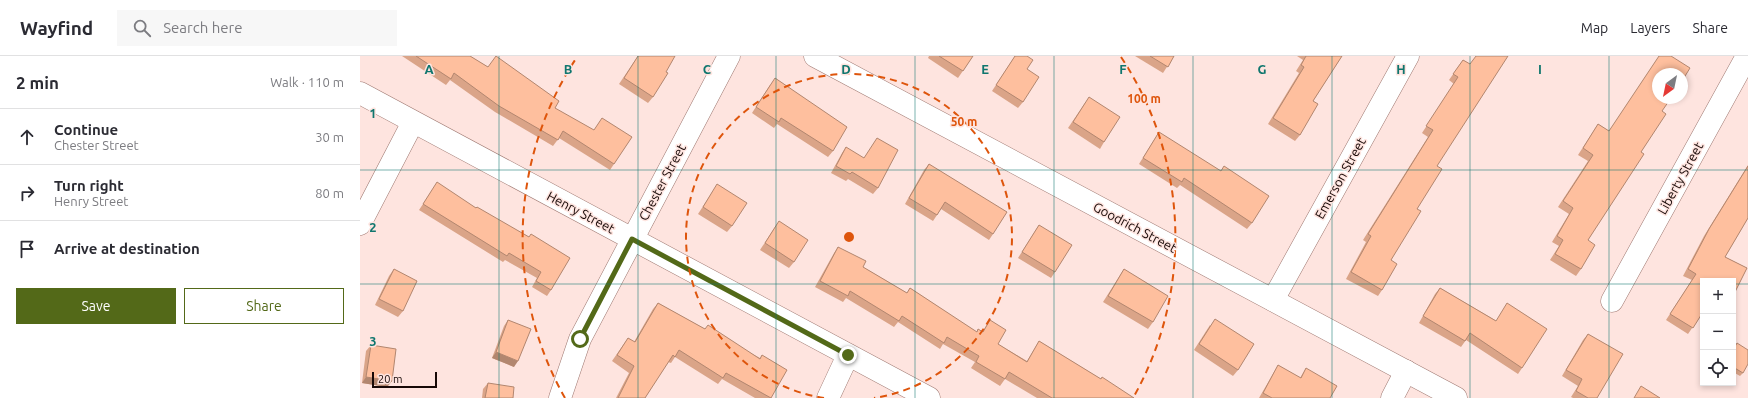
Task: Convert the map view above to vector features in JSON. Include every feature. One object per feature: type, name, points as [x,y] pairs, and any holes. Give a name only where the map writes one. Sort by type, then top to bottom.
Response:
[{"type":"street","name":"Chester Street","points":[[560,398],[580,339],[729,56]]},
{"type":"street","name":"Goodrich Street","points":[[815,56],[1456,398]]},
{"type":"street","name":"Emerson Street","points":[[1273,300],[1408,56]]},
{"type":"street","name":"Liberty Street","points":[[1612,301],[1747,56]]},
{"type":"street","name":"Henry Street","points":[[360,93],[929,398]]},
{"type":"street","points":[[360,224],[413,122]]},
{"type":"street","points":[[828,398],[848,355]]},
{"type":"street","points":[[1392,398],[1406,371]]},
{"type":"building","points":[[416,56],[470,56],[488,67],[496,56],[559,101],[555,108],[594,130],[602,118],[632,137],[614,164],[563,131],[558,140],[499,106],[454,73],[451,79]]},
{"type":"building","points":[[638,56],[675,56],[666,72],[668,73],[653,97],[624,78]]},
{"type":"building","points":[[939,56],[973,56],[963,71]]},
{"type":"building","points":[[1015,56],[1027,56],[1033,60],[1027,69],[1039,77],[1023,102],[996,85]]},
{"type":"building","points":[[1150,56],[1174,56],[1168,67]]},
{"type":"building","points":[[1306,56],[1342,56],[1313,101],[1318,104],[1300,135],[1273,118],[1304,67],[1301,65]]},
{"type":"building","points":[[1476,56],[1508,56],[1437,166],[1442,169],[1417,209],[1421,211],[1391,260],[1397,264],[1382,290],[1351,272],[1371,236],[1368,234],[1433,130],[1426,126],[1458,77],[1453,74],[1463,60],[1470,64]]},
{"type":"building","points":[[1659,56],[1671,56],[1690,68],[1688,71],[1688,68],[1652,68],[1652,104],[1667,104],[1662,111],[1666,114],[1641,152],[1644,154],[1588,240],[1595,245],[1581,269],[1555,254],[1563,240],[1557,236],[1573,208],[1563,201],[1593,155],[1583,148],[1598,124],[1609,131]]},
{"type":"building","points":[[775,78],[847,127],[833,151],[781,118],[779,122],[756,107]]},
{"type":"building","points":[[1089,97],[1120,117],[1104,142],[1073,122]]},
{"type":"building","points":[[1159,132],[1221,171],[1224,166],[1269,196],[1252,223],[1184,178],[1182,182],[1143,158]]},
{"type":"building","points":[[877,138],[898,150],[878,188],[852,172],[850,174],[836,166],[846,147],[864,158]]},
{"type":"building","points":[[929,164],[1007,212],[993,234],[945,202],[937,215],[909,198]]},
{"type":"building","points":[[1748,166],[1748,218],[1725,257],[1747,268],[1736,290],[1736,278],[1700,278],[1700,317],[1693,328],[1670,314],[1696,274],[1688,269],[1709,229]]},
{"type":"building","points":[[437,182],[476,208],[477,207],[529,237],[531,234],[570,258],[551,290],[536,281],[541,272],[509,253],[507,256],[423,204]]},
{"type":"building","points":[[717,184],[747,203],[732,226],[703,207]]},
{"type":"building","points":[[779,221],[808,240],[794,262],[765,243]]},
{"type":"building","points":[[1039,225],[1072,245],[1055,272],[1022,252]]},
{"type":"building","points":[[838,247],[866,261],[863,267],[907,293],[910,288],[977,332],[978,329],[983,332],[990,320],[1006,330],[998,344],[1027,362],[1039,341],[1101,379],[1102,377],[1134,398],[1052,398],[1009,372],[1005,379],[976,362],[979,356],[947,337],[944,343],[902,316],[899,321],[850,291],[848,296],[820,281]]},
{"type":"building","points":[[394,269],[417,281],[403,311],[379,299]]},
{"type":"building","points":[[1124,269],[1168,296],[1153,322],[1108,296]]},
{"type":"building","points":[[1440,288],[1496,321],[1507,303],[1547,329],[1522,368],[1470,333],[1465,341],[1423,316]]},
{"type":"building","points":[[658,303],[705,329],[708,325],[760,359],[762,355],[787,370],[771,398],[726,373],[723,378],[679,350],[675,357],[673,355],[645,398],[618,398],[634,366],[617,355],[628,338],[635,342]]},
{"type":"building","points":[[1215,319],[1254,344],[1238,370],[1199,344]]},
{"type":"building","points":[[508,320],[531,329],[518,361],[496,352]]},
{"type":"building","points":[[1588,334],[1623,354],[1597,398],[1588,398],[1576,391],[1582,379],[1566,370]]},
{"type":"building","points":[[1737,343],[1748,350],[1748,364],[1743,373],[1736,369]]},
{"type":"building","points":[[371,345],[396,349],[392,381],[366,377]]},
{"type":"building","points":[[1278,365],[1301,378],[1306,368],[1337,386],[1330,398],[1272,398],[1263,393]]},
{"type":"building","points":[[488,383],[514,387],[513,398],[485,398]]},
{"type":"building","points":[[1641,386],[1660,398],[1634,398]]},
{"type":"route","points":[[580,339],[632,239],[848,355]]}]
